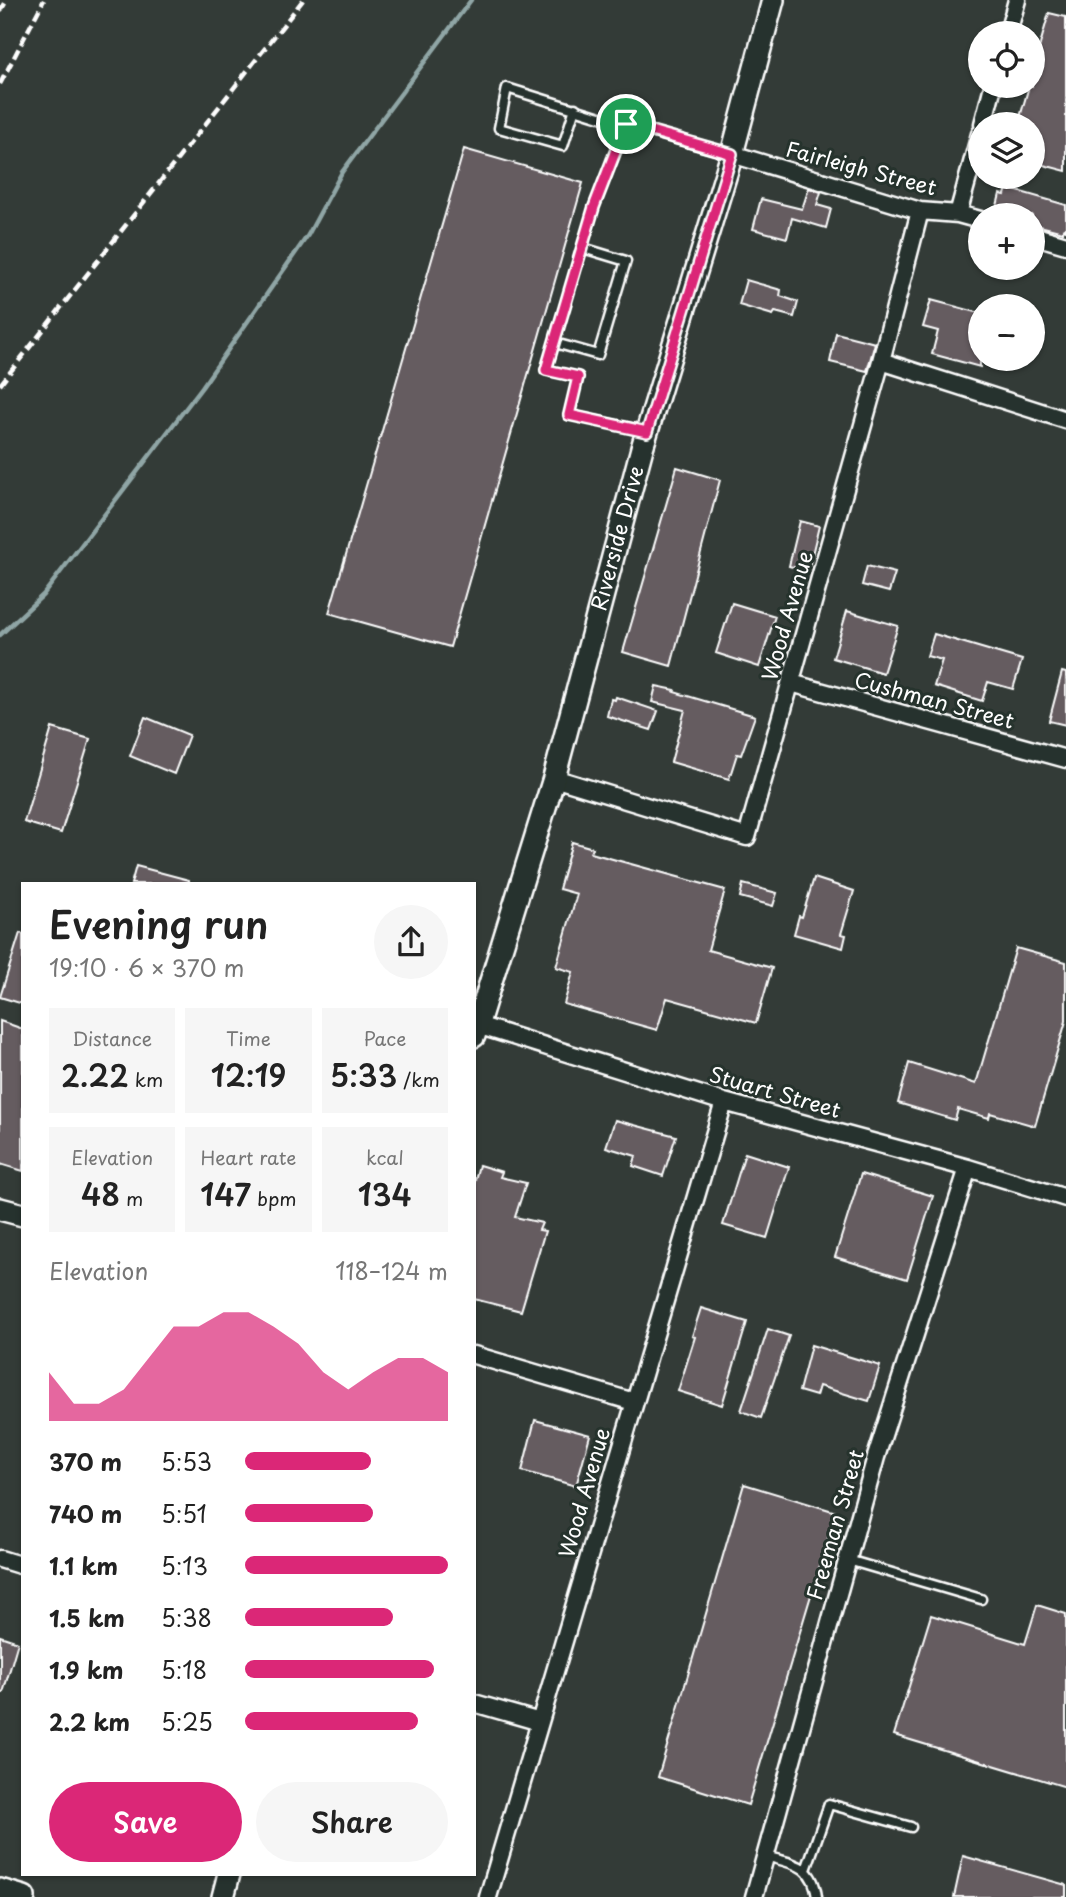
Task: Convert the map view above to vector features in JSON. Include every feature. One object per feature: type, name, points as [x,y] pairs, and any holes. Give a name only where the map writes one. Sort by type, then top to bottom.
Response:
[{"type":"street","name":"Riverside Drive","points":[[476,1026],[554,778],[647,432],[732,154],[773,0]]},
{"type":"street","points":[[1011,21],[1017,0]]},
{"type":"street","name":"Fairleigh Street","points":[[732,154],[920,211],[968,217]]},
{"type":"street","points":[[958,214],[968,178]]},
{"type":"street","name":"Wood Avenue","points":[[554,778],[747,837],[881,361],[920,211]]},
{"type":"street","points":[[1045,239],[1066,245]]},
{"type":"street","points":[[881,361],[1066,421]]},
{"type":"street","name":"Cushman Street","points":[[791,683],[1066,759]]},
{"type":"street","name":"Stuart Street","points":[[476,1029],[1066,1198]]},
{"type":"street","name":"Wood Avenue","points":[[488,1897],[724,1101]]},
{"type":"street","name":"Freeman Street","points":[[754,1897],[876,1457],[968,1168]]},
{"type":"street","points":[[0,1209],[21,1214]]},
{"type":"street","points":[[476,1356],[634,1402]]},
{"type":"street","points":[[0,1559],[21,1565]]},
{"type":"street","points":[[476,1704],[540,1722]]},
{"type":"street","points":[[222,1897],[228,1876]]},
{"type":"street","points":[[0,1890],[24,1897]]},
{"type":"lane","points":[[575,108],[563,146],[499,128],[507,88],[732,154]]},
{"type":"lane","points":[[626,124],[594,207],[546,370],[578,377],[569,415],[647,432]]},
{"type":"lane","points":[[555,343],[598,355],[626,261],[583,247]]},
{"type":"lane","points":[[848,1560],[981,1599]]},
{"type":"lane","points":[[806,1870],[830,1804],[911,1827]]},
{"type":"lane","points":[[765,1856],[806,1870],[816,1881],[817,1897]]},
{"type":"building","points":[[1049,13],[1066,17],[1066,171],[1045,165],[1045,112],[1021,112],[1026,98],[1045,98],[1045,27]]},
{"type":"building","points":[[464,149],[583,183],[450,647],[329,613]]},
{"type":"building","points":[[809,188],[821,192],[817,205],[831,209],[826,228],[792,218],[787,238],[753,229],[761,199],[802,209]]},
{"type":"building","points":[[1007,189],[1010,189],[1066,205],[1066,230],[1063,229],[1063,232],[1045,227],[1045,203],[998,203],[1000,194],[1005,195]]},
{"type":"building","points":[[746,280],[781,290],[780,296],[798,302],[794,317],[775,312],[773,315],[739,305]]},
{"type":"building","points":[[931,300],[968,310],[968,364],[932,354],[938,331],[923,327]]},
{"type":"building","points":[[836,333],[875,343],[867,371],[830,362]]},
{"type":"building","points":[[677,467],[720,480],[671,666],[623,652]]},
{"type":"building","points":[[800,521],[819,526],[808,571],[789,566]]},
{"type":"building","points":[[867,566],[895,573],[889,592],[862,585]]},
{"type":"building","points":[[732,603],[775,616],[759,667],[716,653]]},
{"type":"building","points":[[847,611],[898,626],[883,673],[833,658]]},
{"type":"building","points":[[934,634],[1022,660],[1013,689],[988,682],[982,701],[934,686],[942,660],[927,656]]},
{"type":"building","points":[[1062,672],[1066,673],[1066,725],[1049,721]]},
{"type":"building","points":[[656,686],[755,716],[741,755],[737,754],[729,779],[671,762],[685,710],[652,702]]},
{"type":"building","points":[[616,697],[658,711],[651,730],[607,716],[611,699],[615,700]]},
{"type":"building","points":[[145,717],[189,735],[174,774],[130,756]]},
{"type":"building","points":[[52,728],[90,739],[61,833],[24,822]]},
{"type":"building","points":[[572,842],[593,848],[591,853],[725,890],[708,950],[772,968],[756,1023],[667,998],[657,1030],[564,1004],[573,972],[556,967],[577,894],[559,889]]},
{"type":"building","points":[[136,866],[189,880],[189,882],[132,882]]},
{"type":"building","points":[[814,878],[854,891],[841,934],[846,935],[843,948],[794,934]]},
{"type":"building","points":[[743,884],[777,893],[773,906],[740,897]]},
{"type":"building","points":[[20,933],[21,1003],[0,997]]},
{"type":"building","points":[[1016,948],[1066,962],[1066,1021],[1035,1126],[990,1113],[989,1118],[958,1109],[955,1120],[898,1103],[909,1063],[976,1084]]},
{"type":"building","points":[[0,1021],[21,1028],[21,1170],[0,1164]]},
{"type":"building","points":[[615,1120],[676,1136],[663,1176],[633,1166],[636,1156],[606,1147]]},
{"type":"building","points":[[745,1153],[789,1167],[767,1238],[723,1225]]},
{"type":"building","points":[[479,1165],[502,1172],[500,1177],[526,1183],[515,1217],[542,1223],[539,1230],[545,1231],[521,1311],[476,1300],[476,1176]]},
{"type":"building","points":[[861,1174],[933,1196],[907,1279],[835,1257]]},
{"type":"building","points":[[701,1308],[747,1322],[722,1405],[678,1391]]},
{"type":"building","points":[[768,1329],[789,1336],[761,1418],[741,1411]]},
{"type":"building","points":[[811,1345],[880,1366],[869,1401],[819,1386],[816,1396],[799,1391]]},
{"type":"building","points":[[535,1420],[590,1435],[576,1486],[522,1471]]},
{"type":"building","points":[[744,1484],[836,1512],[748,1805],[658,1777]]},
{"type":"building","points":[[1037,1605],[1066,1614],[1066,1787],[894,1735],[931,1615],[1025,1644]]},
{"type":"building","points":[[0,1636],[18,1642],[3,1693],[0,1693]]},
{"type":"building","points":[[963,1856],[1066,1885],[1066,1897],[954,1897]]},
{"type":"waterway","points":[[0,635],[43,595],[202,387],[308,235],[342,172],[471,0]]},
{"type":"railway","points":[[0,12],[7,0]]},
{"type":"railway","points":[[0,84],[44,0]]},
{"type":"railway","points":[[0,385],[303,0]]},
{"type":"route","points":[[626,124],[732,154],[647,432],[569,415],[578,377],[546,370],[594,207],[626,124]]}]
